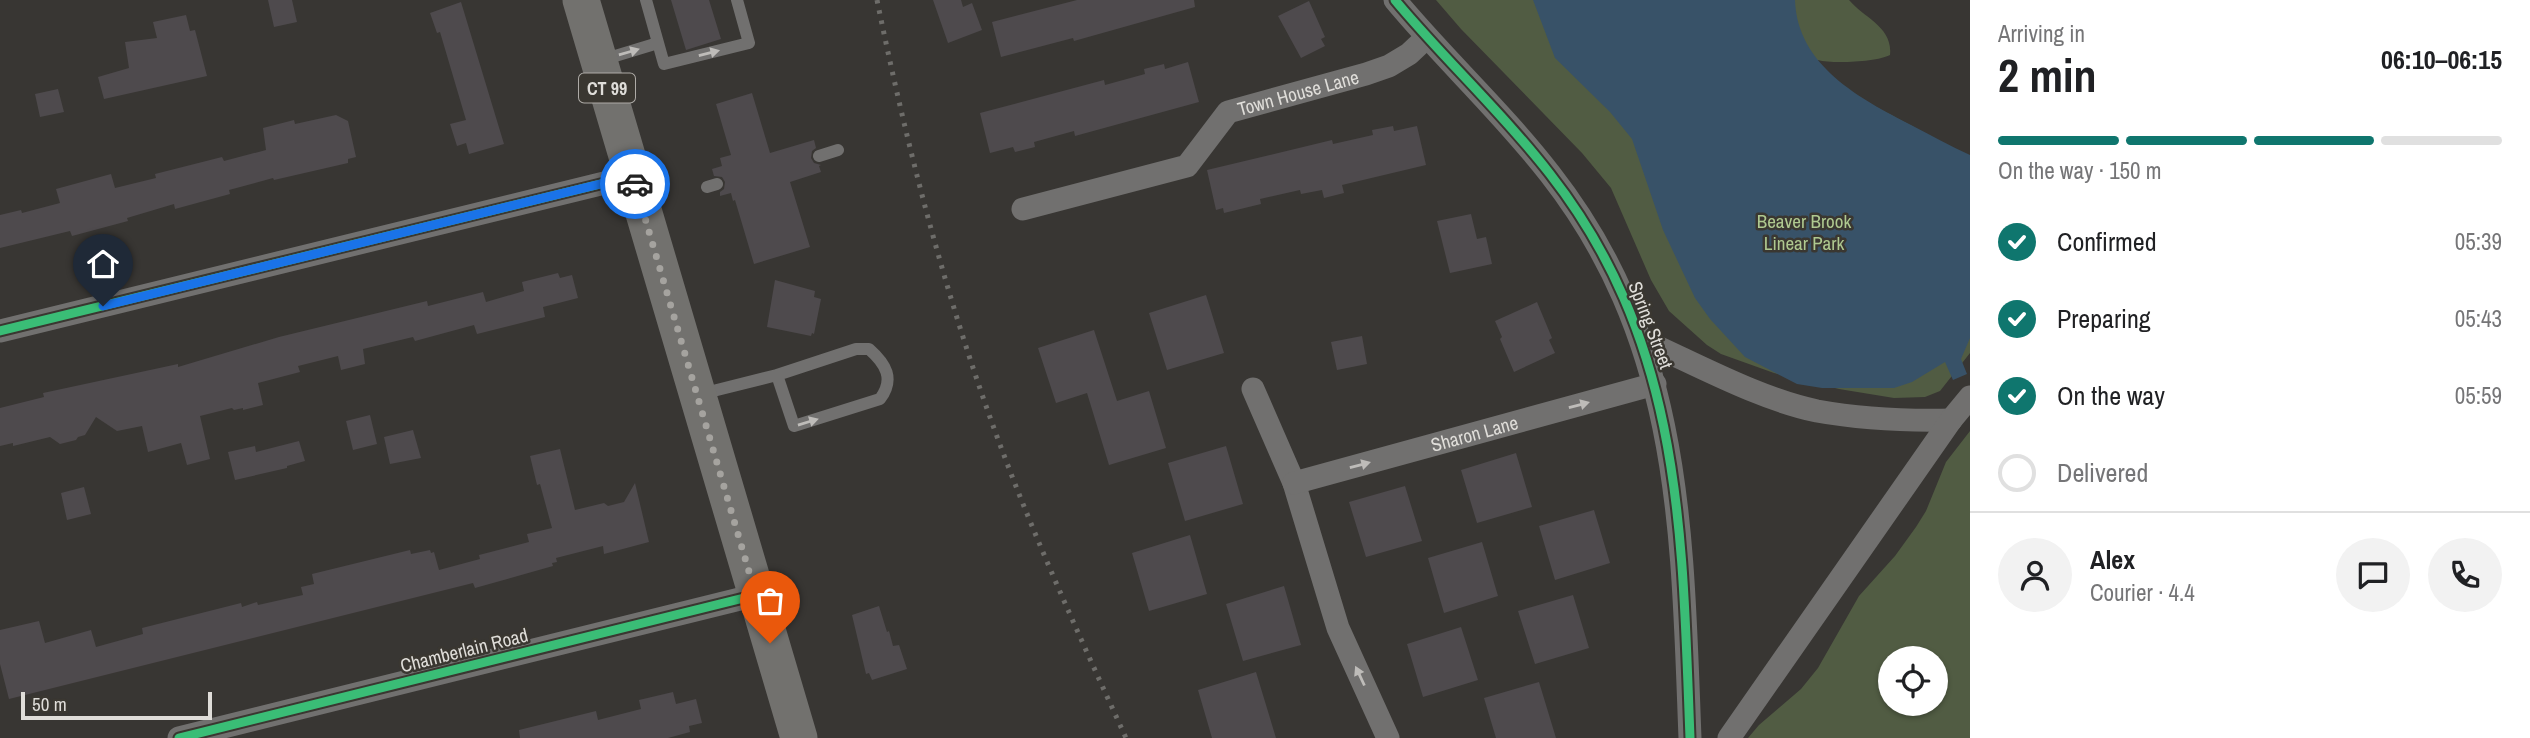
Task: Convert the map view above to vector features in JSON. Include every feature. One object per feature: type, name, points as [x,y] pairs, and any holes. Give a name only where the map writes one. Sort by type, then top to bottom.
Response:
[{"type":"main road","name":"CT 99","points":[[581,0],[799,738]]},
{"type":"street","name":"Spring Street","points":[[1395,0],[1426,38],[1551,174],[1601,254],[1642,340],[1655,384],[1675,482],[1681,534],[1690,738]]},
{"type":"street","name":"Town House Lane","points":[[1023,209],[1187,166],[1228,112],[1389,66],[1409,54],[1426,38]]},
{"type":"street","points":[[0,331],[633,176]]},
{"type":"street","name":"Spring Street","points":[[1642,340],[1782,401],[1815,410],[1891,420],[1951,420]]},
{"type":"street","name":"Sharon Lane","points":[[1294,483],[1655,384]]},
{"type":"street","points":[[1253,389],[1294,483],[1338,628],[1388,738]]},
{"type":"street","points":[[1730,738],[1951,420],[1970,397]]},
{"type":"street","name":"Chamberlain Road","points":[[179,738],[756,595]]},
{"type":"lane","points":[[646,0],[664,64],[749,43],[737,0]]},
{"type":"lane","points":[[599,61],[658,43]]},
{"type":"lane","points":[[818,156],[838,150]]},
{"type":"lane","points":[[697,395],[856,349],[869,349],[881,359],[887,372],[887,390],[880,399],[794,426],[777,374]]},
{"type":"green space","name":"Beaver Brook Linear Park","points":[[1436,0],[1849,0],[1882,30],[1890,45],[1890,55],[1854,62],[1818,60],[1818,76],[1970,157],[1970,353],[1940,391],[1925,397],[1894,398],[1839,389],[1774,373],[1721,354],[1707,345],[1669,311],[1651,280],[1611,188],[1582,153]]},
{"type":"green space","points":[[1970,431],[1970,738],[1748,738],[1801,689],[1818,668],[1859,596],[1895,556],[1926,511],[1946,462]]},
{"type":"water","name":"Beaver Brook Linear Park","points":[[1533,0],[1795,0],[1799,23],[1807,44],[1819,62],[1835,78],[1872,104],[1970,155],[1970,338],[1961,359],[1967,374],[1953,380],[1945,362],[1912,382],[1894,388],[1822,388],[1797,384],[1745,357],[1710,319],[1695,298],[1663,230],[1632,139],[1610,112],[1555,58]]},
{"type":"building","points":[[268,0],[292,0],[297,22],[274,27]]},
{"type":"building","points":[[671,0],[709,0],[721,39],[686,50]]},
{"type":"building","points":[[933,0],[961,0],[963,7],[972,3],[982,30],[948,43]]},
{"type":"building","points":[[1077,0],[1194,0],[1195,7],[1074,41],[1073,38],[1001,57],[992,22]]},
{"type":"building","points":[[1309,1],[1325,37],[1321,39],[1325,46],[1301,58],[1278,16]]},
{"type":"building","points":[[461,2],[504,144],[469,154],[466,143],[457,146],[450,124],[466,120],[440,32],[437,33],[430,13]]},
{"type":"building","points":[[186,15],[190,31],[195,30],[207,76],[104,99],[98,77],[129,68],[125,42],[157,38],[153,22]]},
{"type":"building","points":[[1188,62],[1199,102],[1075,136],[1074,131],[1034,142],[1035,147],[1015,152],[1013,147],[990,153],[980,113],[1104,80],[1105,85],[1145,74],[1144,69],[1164,64],[1165,69]]},
{"type":"building","points":[[58,89],[64,112],[40,117],[35,94]]},
{"type":"building","points":[[752,93],[770,153],[814,140],[816,148],[812,151],[811,158],[814,163],[821,165],[821,172],[790,182],[810,247],[754,264],[735,200],[733,201],[731,193],[720,196],[725,182],[722,177],[714,176],[712,169],[722,166],[720,158],[731,155],[716,104]]},
{"type":"building","points":[[336,115],[348,121],[356,157],[348,159],[348,163],[274,180],[273,178],[229,190],[230,194],[175,209],[174,204],[127,218],[128,221],[72,236],[70,231],[0,248],[0,215],[21,210],[22,213],[60,203],[56,189],[111,174],[115,188],[156,178],[155,174],[222,157],[224,161],[266,150],[263,128],[294,120],[295,124]]},
{"type":"building","points":[[1393,126],[1394,131],[1417,126],[1426,165],[1342,185],[1344,193],[1324,198],[1322,190],[1301,194],[1300,190],[1260,199],[1261,204],[1224,213],[1223,208],[1216,210],[1207,170],[1332,140],[1333,144],[1373,135],[1372,130]]},
{"type":"building","points":[[1471,214],[1477,239],[1486,237],[1492,264],[1450,273],[1437,221]]},
{"type":"building","points":[[558,273],[560,278],[572,275],[578,298],[543,307],[545,317],[477,334],[474,325],[415,341],[413,337],[363,349],[365,364],[341,370],[338,356],[298,366],[300,372],[258,383],[263,405],[243,410],[232,408],[200,416],[210,459],[187,465],[181,443],[148,452],[142,426],[117,431],[96,417],[85,435],[76,440],[60,444],[50,437],[13,446],[13,443],[0,446],[0,408],[44,397],[43,393],[178,364],[178,367],[279,337],[427,301],[428,306],[483,292],[486,302],[524,291],[522,282]]},
{"type":"building","points":[[775,280],[815,291],[814,297],[821,299],[814,334],[811,336],[767,327]]},
{"type":"building","points":[[1206,295],[1224,353],[1167,370],[1149,313]]},
{"type":"building","points":[[1537,302],[1552,338],[1549,340],[1555,353],[1514,372],[1495,321]]},
{"type":"building","points":[[1094,330],[1117,401],[1149,391],[1166,448],[1109,465],[1087,393],[1056,403],[1038,348]]},
{"type":"building","points":[[1362,336],[1367,364],[1337,370],[1331,342]]},
{"type":"building","points":[[370,415],[377,444],[353,450],[346,421]]},
{"type":"building","points":[[413,430],[421,458],[390,464],[384,437]]},
{"type":"building","points":[[299,441],[305,461],[235,480],[228,452],[255,446],[256,452]]},
{"type":"building","points":[[1226,446],[1243,504],[1185,521],[1168,463]]},
{"type":"building","points":[[560,449],[575,510],[604,503],[608,506],[624,502],[635,483],[649,542],[604,554],[603,546],[556,558],[557,562],[552,563],[553,566],[475,588],[473,583],[9,699],[0,664],[0,630],[39,621],[45,643],[91,630],[96,647],[143,634],[142,628],[241,603],[242,607],[257,602],[258,605],[303,595],[301,587],[314,584],[312,574],[410,550],[411,554],[430,550],[431,553],[434,552],[439,570],[480,559],[479,555],[529,542],[527,534],[552,528],[530,456]]},
{"type":"building","points":[[1516,453],[1532,507],[1477,523],[1461,470]]},
{"type":"building","points":[[1405,486],[1422,541],[1366,557],[1349,502]]},
{"type":"building","points":[[84,487],[91,514],[67,520],[61,493]]},
{"type":"building","points":[[1594,510],[1610,563],[1555,580],[1539,526]]},
{"type":"building","points":[[1190,535],[1207,594],[1149,611],[1132,553]]},
{"type":"building","points":[[1482,542],[1498,596],[1444,613],[1428,558]]},
{"type":"building","points":[[1284,586],[1301,645],[1243,661],[1226,604]]},
{"type":"building","points":[[1573,595],[1589,648],[1535,664],[1518,611]]},
{"type":"building","points":[[879,606],[893,646],[899,645],[907,669],[872,680],[869,673],[866,674],[852,615]]},
{"type":"building","points":[[1461,627],[1478,680],[1423,697],[1407,644]]},
{"type":"building","points":[[1256,672],[1276,738],[1212,738],[1198,690]]},
{"type":"building","points":[[1539,682],[1556,738],[1496,738],[1484,698]]},
{"type":"building","points":[[673,692],[676,704],[696,699],[702,723],[689,726],[690,732],[668,738],[520,738],[519,730],[596,711],[598,720],[641,709],[639,700]]},
{"type":"railway","points":[[877,0],[926,212],[973,368],[1038,541],[1126,738]]},
{"type":"cycle path","points":[[1395,0],[1550,174],[1594,239],[1627,305],[1651,373],[1667,443],[1683,587],[1690,738]]},
{"type":"cycle path","points":[[0,331],[633,176]]},
{"type":"cycle path","points":[[179,738],[756,595]]},
{"type":"way so far","points":[[635,184],[770,643]]},
{"type":"route","points":[[103,306],[633,176],[635,184]]}]
